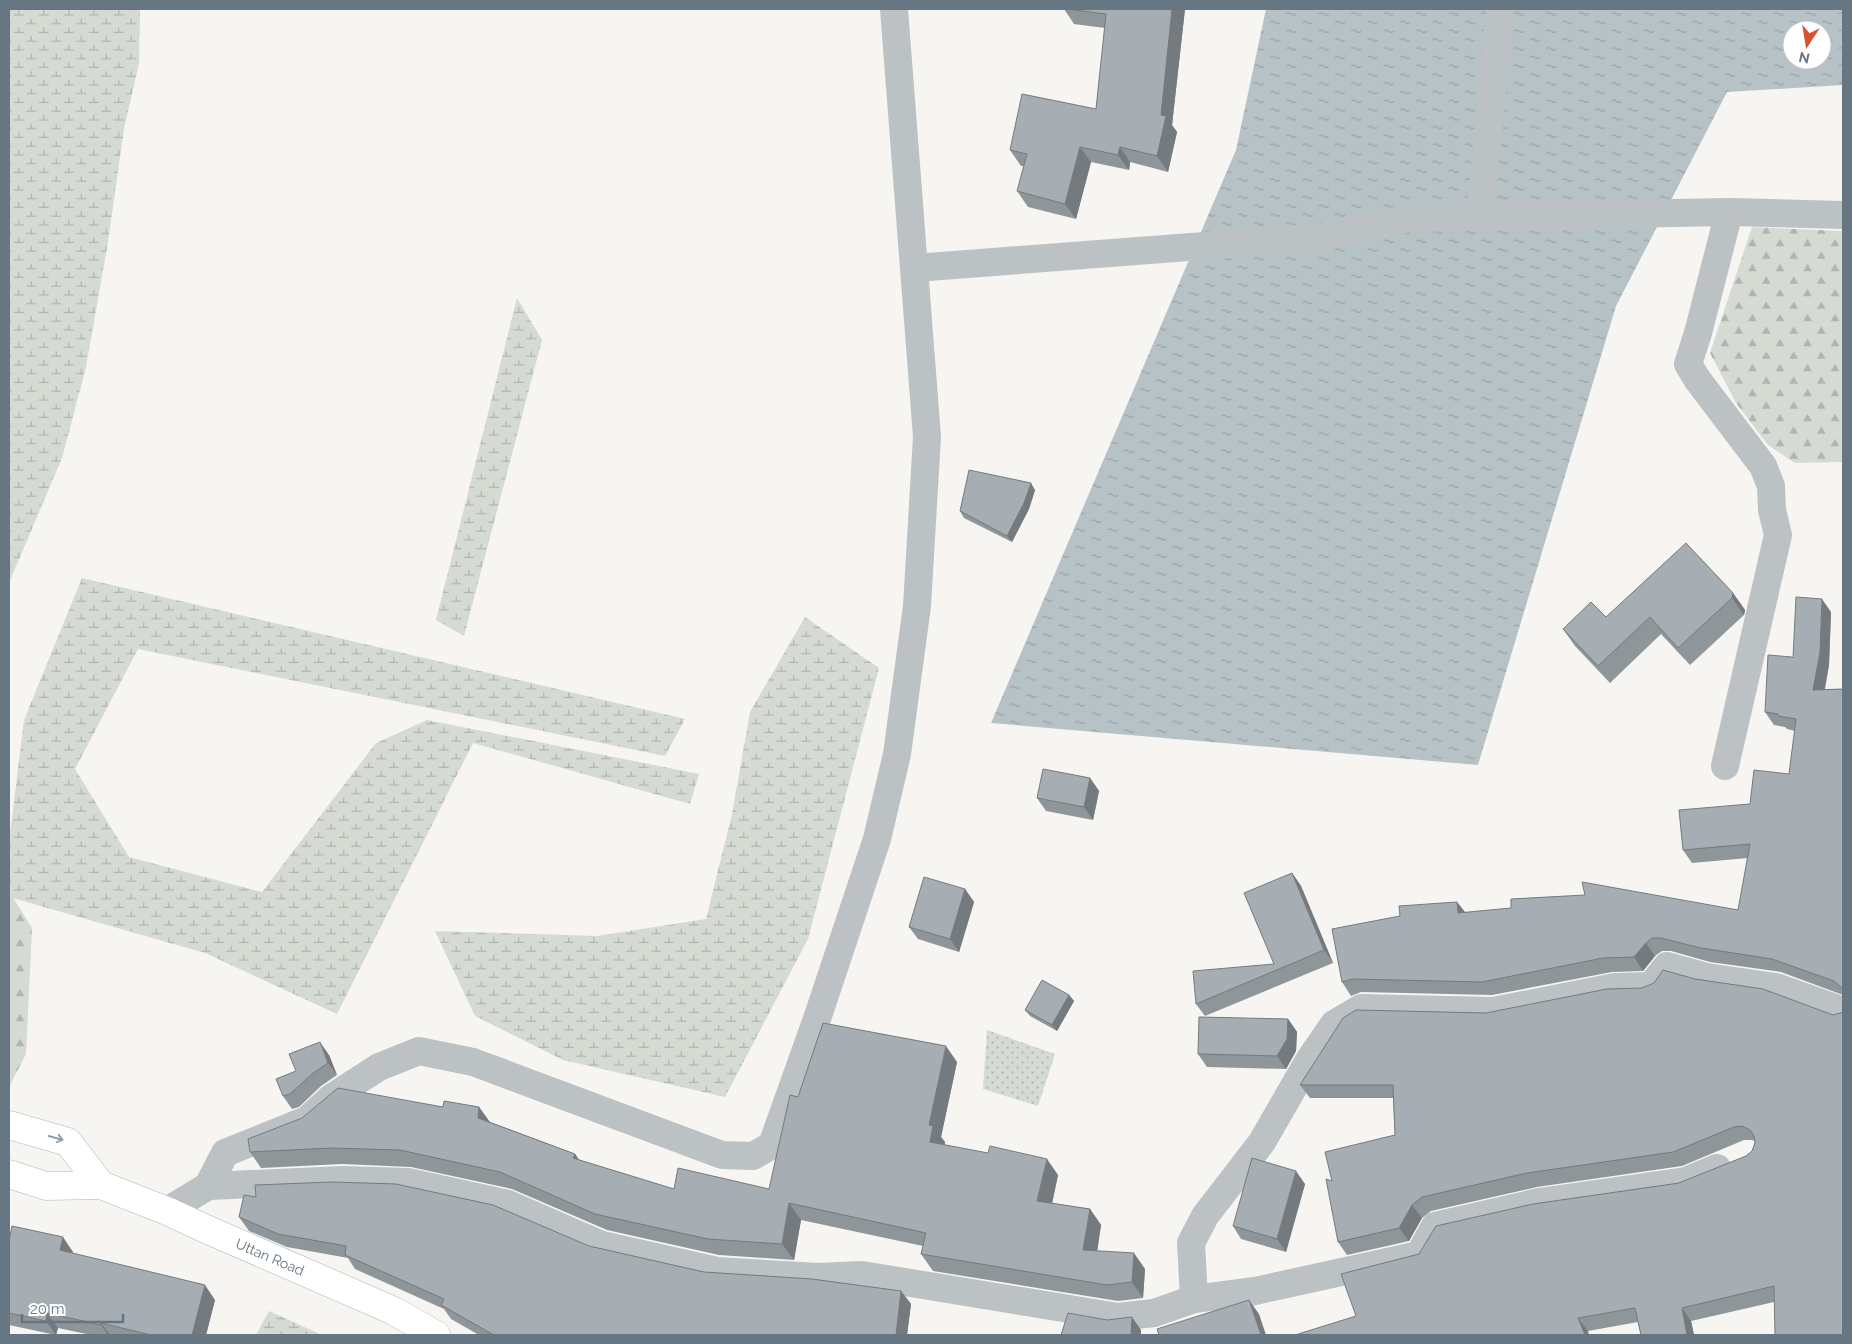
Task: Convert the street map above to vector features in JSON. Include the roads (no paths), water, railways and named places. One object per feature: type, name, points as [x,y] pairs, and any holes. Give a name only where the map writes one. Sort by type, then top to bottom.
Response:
[{"type":"main road","points":[[9,1125],[68,1142],[101,1185]]},
{"type":"main road","name":"Uttan Road","points":[[9,1174],[46,1186],[101,1185],[167,1211],[394,1311],[436,1335]]},
{"type":"street","points":[[208,1186],[225,1153],[308,1120],[331,1098],[379,1067],[419,1051],[473,1062],[722,1155],[753,1156],[772,1145],[818,1016],[877,839],[897,754],[917,606],[927,436],[894,9]]},
{"type":"street","points":[[1480,217],[1500,9]]},
{"type":"street","points":[[915,268],[1322,237],[1409,218],[1729,212],[1843,215]]},
{"type":"street","points":[[1725,766],[1778,535],[1772,510],[1771,486],[1763,466],[1697,379],[1688,364],[1729,212]]},
{"type":"street","points":[[1194,1299],[1191,1243],[1206,1216],[1262,1142],[1308,1062],[1334,1024],[1361,1008],[1493,1011],[1615,987],[1651,986],[1667,966],[1707,977],[1776,988],[1843,1012]]},
{"type":"street","points":[[167,1211],[208,1186],[343,1180],[408,1182],[508,1204],[602,1245],[717,1271],[818,1277],[862,1275],[1118,1317],[1154,1313],[1194,1299],[1255,1291],[1419,1255],[1435,1226],[1539,1202],[1686,1181],[1740,1159]]},
{"type":"water","points":[[1266,9],[1843,9],[1843,85],[1727,92],[1616,306],[1478,765],[991,723],[1236,150]]}]
